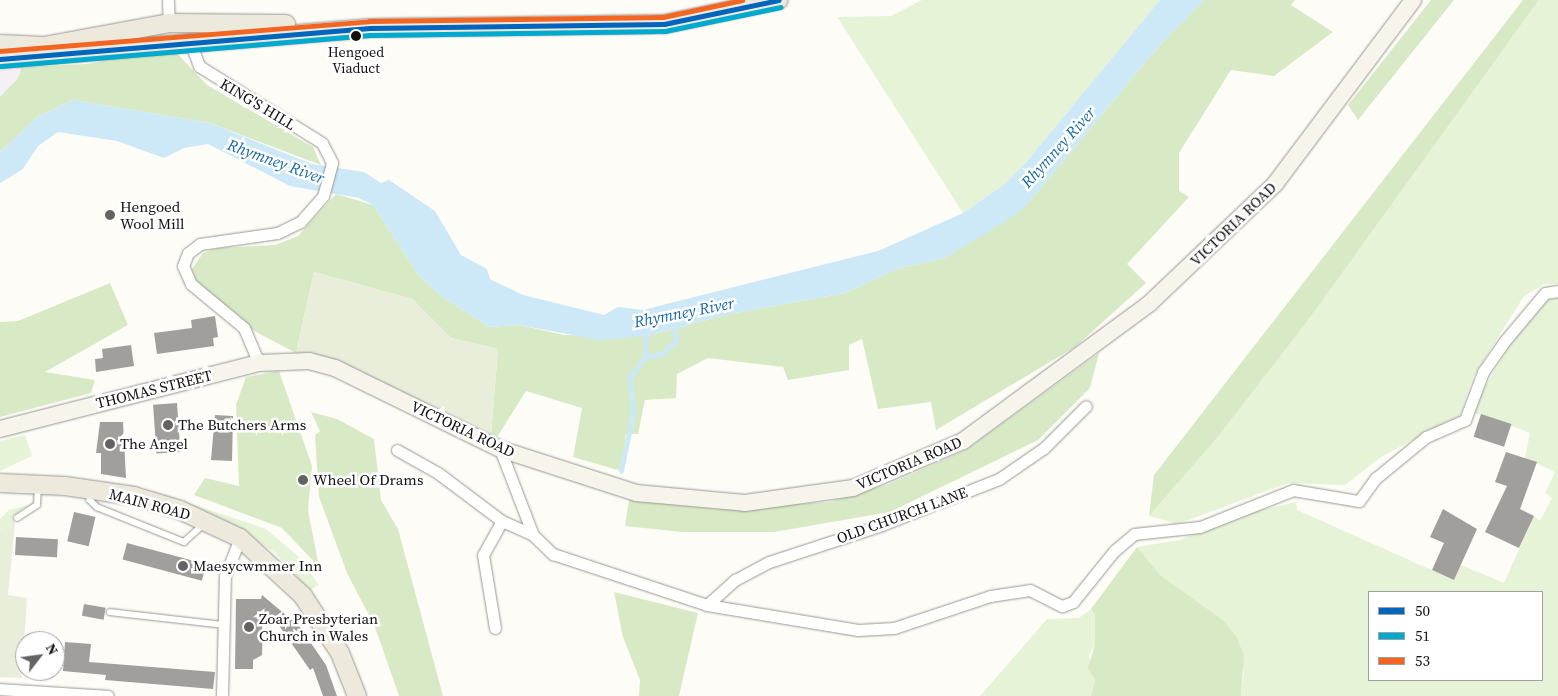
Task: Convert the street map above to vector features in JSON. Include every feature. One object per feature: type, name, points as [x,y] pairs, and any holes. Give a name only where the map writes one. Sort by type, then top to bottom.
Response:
[{"type":"main road","points":[[0,44],[44,46],[169,23],[364,28],[664,24],[757,2],[779,0]]},
{"type":"main road","name":"VICTORIA ROAD","points":[[309,361],[335,368],[500,449],[636,493],[745,503],[853,488],[963,442],[1150,303],[1275,184],[1413,0]]},
{"type":"main road","points":[[0,59],[15,62],[190,41],[364,28]]},
{"type":"main road","name":"THOMAS STREET","points":[[0,429],[259,363],[309,361]]},
{"type":"main road","name":"MAIN ROAD","points":[[2,486],[38,484],[92,489],[134,496],[205,520],[240,538],[303,596],[340,653],[357,696]]},
{"type":"street","points":[[168,0],[169,23]]},
{"type":"street","name":"KING'S HILL","points":[[190,41],[199,66],[322,142],[332,163],[323,196],[300,222],[277,233],[200,244],[188,253],[183,266],[191,284],[244,328],[259,363]]},
{"type":"street","points":[[397,450],[438,473],[502,521],[533,535],[553,554],[706,605],[858,630],[894,628],[990,596],[1030,590],[1062,606],[1073,602],[1134,534],[1200,527],[1293,490],[1359,501],[1376,478],[1426,436],[1465,420],[1483,372],[1503,343],[1540,297],[1558,291]]},
{"type":"street","name":"OLD CHURCH LANE","points":[[706,605],[735,580],[769,562],[999,479],[1044,448],[1086,406]]},
{"type":"street","points":[[500,449],[533,535]]},
{"type":"street","points":[[495,628],[483,555],[502,521]]},
{"type":"street","points":[[222,696],[226,567],[240,538]]},
{"type":"street","points":[[0,689],[108,696]]},
{"type":"lane","points":[[16,518],[37,506],[38,484]]},
{"type":"lane","points":[[92,489],[93,505],[184,542],[194,537],[205,520]]},
{"type":"lane","points":[[110,612],[224,625]]},
{"type":"shaded area","points":[[0,64],[22,67],[18,78],[0,97]]},
{"type":"green space","points":[[922,0],[1160,0],[1027,161],[1005,184],[963,213],[837,17],[891,16]]},
{"type":"green space","points":[[1204,0],[1295,0],[1291,5],[1333,32],[1274,76],[1231,70],[1179,153],[1179,191],[1189,197],[1127,264],[1146,283],[1075,347],[936,430],[931,402],[878,409],[862,339],[849,345],[849,370],[788,380],[783,367],[708,358],[677,374],[676,398],[645,400],[638,434],[626,434],[621,471],[573,457],[582,408],[526,391],[497,437],[491,434],[498,349],[451,338],[412,299],[314,272],[296,353],[254,331],[196,281],[192,269],[203,253],[218,248],[275,245],[298,236],[336,194],[373,205],[418,274],[440,295],[489,327],[519,325],[564,335],[647,336],[729,314],[845,293],[899,268],[945,258],[1026,206],[1158,47]]},
{"type":"green space","points":[[1431,0],[1454,0],[1358,120],[1348,105]]},
{"type":"green space","points":[[1523,0],[1539,0],[1309,319],[1217,438],[1149,516],[1154,475]]},
{"type":"green space","points":[[1539,0],[1558,0],[1558,284],[1545,284],[1524,296],[1473,377],[1460,415],[1381,457],[1345,485],[1288,483],[1178,524],[1149,516],[1217,438],[1309,319]]},
{"type":"green space","points":[[172,48],[207,85],[313,147],[321,165],[210,123],[73,100],[37,117],[0,152],[0,97],[18,78],[22,67],[87,64]]},
{"type":"green space","points":[[314,272],[412,299],[451,338],[498,349],[491,434],[333,363],[296,353]]},
{"type":"green space","points":[[110,283],[128,325],[45,372],[95,380],[91,393],[0,417],[0,322],[18,321]]},
{"type":"green space","points":[[1549,298],[1558,298],[1558,696],[1241,696],[1244,671],[1223,620],[1160,576],[1137,547],[1180,540],[1244,514],[1296,502],[1297,510],[1454,580],[1461,565],[1504,583],[1534,516],[1540,521],[1552,498],[1545,493],[1555,472],[1525,458],[1530,433],[1481,414],[1469,414],[1516,335]]},
{"type":"green space","points":[[1099,353],[1090,388],[1038,440],[890,512],[774,532],[682,532],[625,526],[629,500],[717,509],[829,502],[889,484],[966,450]]},
{"type":"green space","points":[[279,371],[312,466],[308,510],[319,567],[282,528],[194,495],[205,478],[239,486],[236,405],[246,377]]},
{"type":"green space","points":[[311,412],[337,419],[374,439],[381,500],[398,529],[443,696],[399,696],[375,627],[347,573],[319,497],[315,435],[320,431]]},
{"type":"green space","points":[[25,435],[32,456],[0,471],[0,441]]},
{"type":"green space","points":[[145,488],[266,529],[300,558],[319,585],[310,590],[274,552],[219,517]]},
{"type":"green space","points":[[28,505],[13,516],[15,523],[0,531],[0,519],[9,510]]},
{"type":"green space","points":[[15,523],[8,595],[27,598],[25,631],[15,631],[15,678],[0,677],[0,531]]},
{"type":"green space","points":[[1137,547],[1161,576],[1223,620],[1236,636],[1244,655],[1241,696],[1091,696],[1095,680],[1088,668],[1095,644],[1095,615],[1091,609]]},
{"type":"green space","points":[[614,592],[698,613],[679,696],[639,696],[640,680],[623,637]]},
{"type":"green space","points":[[1091,609],[1095,615],[1095,644],[1089,655],[1095,680],[1091,696],[980,696],[1047,619],[1079,618]]},
{"type":"water","name":"Rhymney River","points":[[1160,0],[1204,0],[1158,47],[1026,206],[1009,219],[945,258],[899,268],[845,293],[729,314],[647,336],[599,340],[519,325],[489,327],[440,295],[418,274],[373,205],[359,198],[290,186],[208,144],[184,148],[164,158],[117,141],[58,132],[38,146],[23,169],[0,183],[0,152],[37,117],[73,100],[210,123],[312,164],[364,172],[381,183],[389,180],[435,211],[461,255],[487,269],[490,279],[523,295],[604,315],[618,307],[643,310],[878,251],[963,213],[1005,184],[1027,161]]},
{"type":"building","points":[[215,316],[218,337],[213,338],[214,346],[157,354],[154,333],[192,328],[191,320]]},
{"type":"building","points":[[131,345],[134,366],[96,372],[95,359],[103,358],[102,349]]},
{"type":"building","points":[[177,403],[180,452],[156,454],[153,405]]},
{"type":"building","points":[[1481,414],[1511,424],[1504,447],[1474,437]]},
{"type":"building","points":[[215,415],[233,416],[232,461],[211,460]]},
{"type":"building","name":"The Angel","points":[[100,422],[123,422],[126,478],[101,474],[101,453],[96,453]]},
{"type":"building","points":[[1506,452],[1537,462],[1520,509],[1534,516],[1519,548],[1485,532],[1507,486],[1495,482]]},
{"type":"building","points":[[1443,509],[1477,529],[1454,580],[1432,570],[1444,543],[1430,537]]},
{"type":"building","points":[[74,512],[95,517],[89,546],[67,541]]},
{"type":"building","points":[[16,537],[58,539],[57,557],[15,555]]},
{"type":"building","points":[[127,543],[206,564],[202,581],[123,559]]},
{"type":"building","points":[[262,595],[300,627],[326,665],[337,696],[323,696],[313,668],[310,670],[278,624],[263,615],[262,655],[253,660],[253,669],[235,669],[236,599],[261,599]]},
{"type":"building","points":[[84,604],[106,608],[104,620],[82,616]]},
{"type":"building","points":[[65,642],[91,644],[89,662],[215,672],[213,689],[105,680],[106,675],[65,671]]},
{"type":"waterway","name":"Rhymney River","points":[[645,357],[661,354],[676,341],[674,324]]},
{"type":"waterway","name":"Rhymney River","points":[[621,471],[633,413],[630,377],[645,357],[646,332]]},
{"type":"transit line","name":"53","points":[[0,51],[369,21],[663,17],[742,0]]},
{"type":"transit line","name":"50","points":[[0,59],[370,28],[664,24],[779,0]]},
{"type":"transit line","name":"51","points":[[1,66],[370,35],[665,31],[781,7]]},
{"type":"place","name":"Hengoed Viaduct","points":[[356,36]]},
{"type":"place","name":"Hengoed Wool Mill","points":[[110,215]]},
{"type":"place","name":"The Butchers Arms","points":[[168,425]]},
{"type":"place","name":"The Angel","points":[[110,444]]},
{"type":"place","name":"Wheel Of Drams","points":[[303,480]]},
{"type":"place","name":"Maesycwmmer Inn","points":[[183,566]]},
{"type":"place","name":"Zoar Presbyterian Church in Wales","points":[[249,627]]}]
